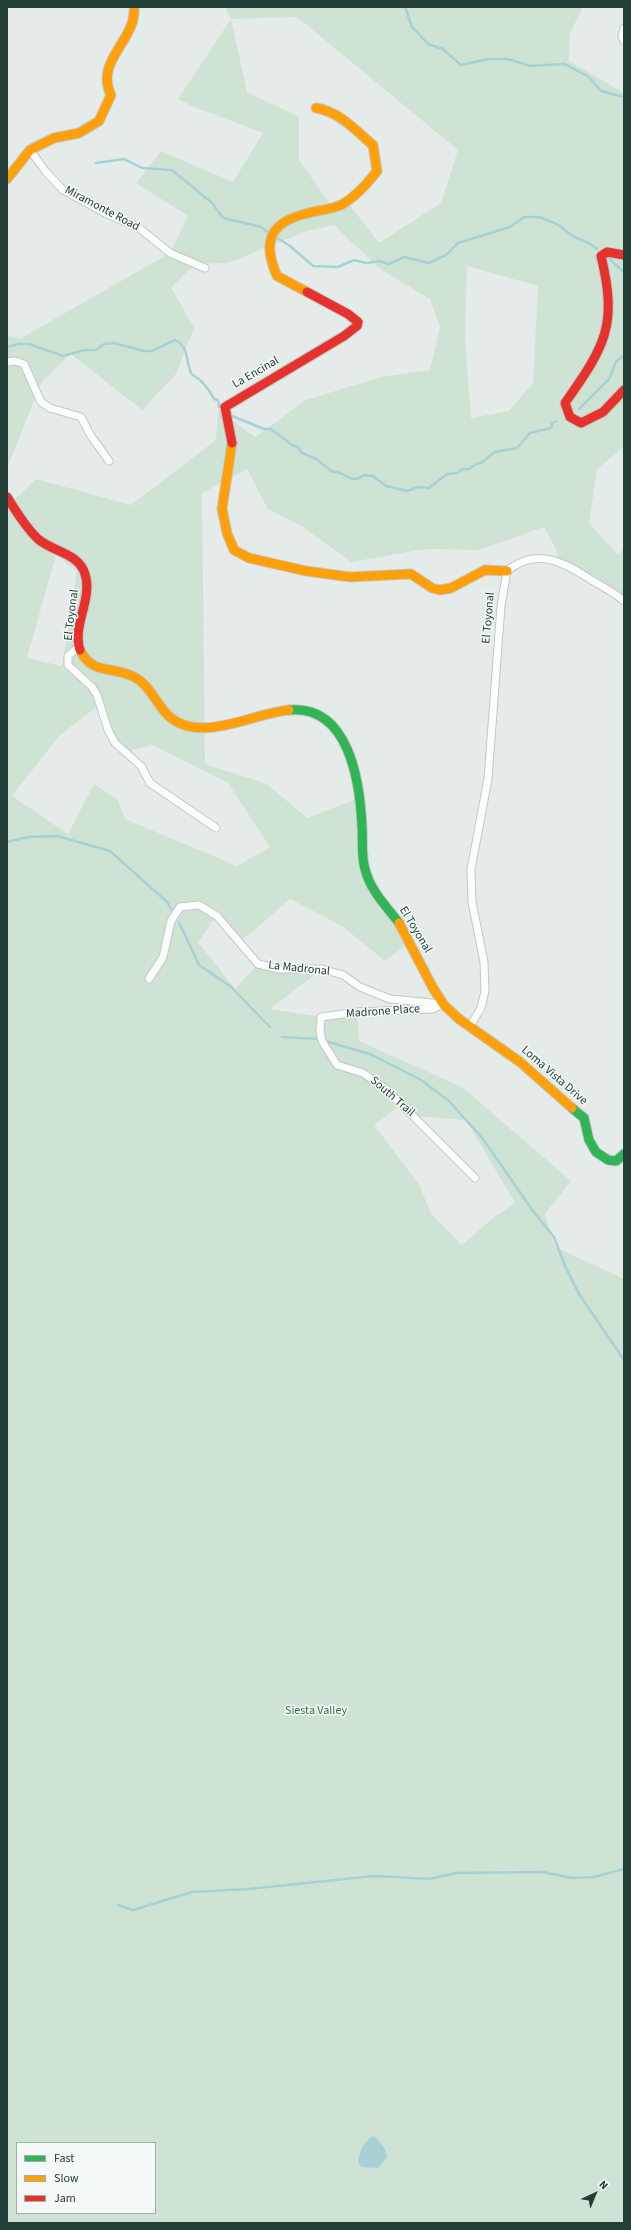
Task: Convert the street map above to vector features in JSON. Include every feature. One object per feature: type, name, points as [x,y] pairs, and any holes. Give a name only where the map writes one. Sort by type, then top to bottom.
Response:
[{"type":"street","points":[[7,179],[30,150],[54,138],[80,134],[99,122],[110,95],[107,85],[109,67],[116,50],[130,31],[135,16],[134,7]]},
{"type":"street","points":[[624,28],[622,36],[624,42]]},
{"type":"street","name":"La Encinal","points":[[316,108],[324,108],[338,115],[354,131],[373,145],[377,171],[362,190],[333,208],[300,215],[274,231],[268,240],[267,251],[277,276],[348,314],[358,322],[357,326],[344,336],[234,400],[225,407],[232,441],[222,509],[229,539],[234,550],[249,558],[284,566],[350,577],[411,574],[432,588],[440,590],[451,588],[485,570],[507,571]]},
{"type":"street","name":"Miramonte Road","points":[[30,150],[46,172],[63,190],[105,213],[139,228],[170,253],[205,268]]},
{"type":"street","points":[[624,255],[607,252],[601,256],[608,282],[610,317],[602,347],[565,403],[570,417],[581,423],[603,412],[624,390]]},
{"type":"street","points":[[7,362],[14,361],[24,364],[41,402],[50,408],[81,417],[91,436],[109,461]]},
{"type":"street","name":"El Toyonal","points":[[7,497],[37,538],[56,551],[74,559],[83,569],[88,584],[80,646],[84,658],[91,664],[137,678],[160,709],[172,720],[184,726],[195,728],[218,727],[257,714],[290,710],[314,713],[329,721],[344,742],[358,789],[367,877],[410,942],[443,1004],[470,1026],[481,1008],[485,991],[484,962],[472,902],[471,869],[488,779],[501,606],[507,571]]},
{"type":"street","points":[[507,571],[518,563],[530,559],[559,561],[624,601]]},
{"type":"street","points":[[80,646],[68,656],[68,665],[92,687],[97,695],[108,730],[115,743],[141,766],[150,783],[216,828]]},
{"type":"street","name":"La Madronal","points":[[149,979],[163,956],[171,921],[180,907],[199,905],[216,916],[258,964],[279,969],[322,969],[343,975],[360,987],[390,999],[443,1004]]},
{"type":"street","name":"Madrone Place","points":[[321,1017],[357,1012],[433,1009],[443,1004]]},
{"type":"street","name":"South Trail","points":[[321,1017],[320,1032],[322,1040],[337,1065],[363,1073],[386,1089],[475,1178]]},
{"type":"street","name":"Loma Vista Drive","points":[[470,1026],[510,1054],[584,1118],[586,1135],[600,1156],[608,1161],[616,1161],[624,1154]]},
{"type":"green space","name":"Siesta Valley","points":[[225,7],[583,7],[570,33],[569,61],[624,93],[624,447],[597,469],[589,523],[618,555],[624,548],[624,601],[559,561],[556,549],[544,527],[479,550],[425,549],[351,562],[303,527],[268,509],[247,469],[202,493],[205,764],[267,784],[307,818],[359,798],[365,871],[410,942],[385,961],[342,926],[290,899],[239,943],[217,916],[198,942],[235,989],[258,964],[322,969],[270,1009],[321,1017],[357,1012],[359,1041],[462,1087],[571,1181],[545,1214],[555,1247],[624,1279],[624,2223],[7,2223],[7,507],[36,479],[131,505],[216,440],[218,410],[255,437],[306,400],[381,377],[430,370],[440,327],[430,299],[380,269],[334,225],[307,231],[228,263],[195,264],[171,287],[194,328],[176,374],[142,410],[71,354],[42,381],[7,468],[7,336],[21,338],[170,253],[188,216],[136,183],[161,151],[233,182],[263,133],[192,106],[178,99],[231,19]],"holes":[[[297,17],[458,150],[441,203],[379,243],[346,200],[333,208],[299,160],[299,117],[247,92],[231,19]],[[467,266],[538,286],[533,383],[509,411],[471,418],[465,338]],[[56,555],[77,571],[62,666],[27,658]],[[99,705],[108,732],[129,751],[153,745],[228,783],[270,847],[237,866],[125,819],[118,800],[94,784],[68,834],[12,796],[59,736]],[[402,1104],[415,1116],[466,1120],[515,1203],[493,1218],[462,1245],[431,1214],[420,1186],[374,1125]]]},
{"type":"water","points":[[373,2136],[383,2146],[386,2151],[387,2158],[378,2168],[361,2167],[358,2162],[361,2150],[364,2144]]},
{"type":"waterway","points":[[405,7],[412,27],[428,44],[443,49],[461,65],[488,59],[508,59],[530,66],[565,64],[589,77],[601,91],[624,97]]},
{"type":"waterway","points":[[96,163],[124,159],[142,168],[172,170],[212,203],[223,218],[261,227],[269,233]]},
{"type":"waterway","points":[[274,236],[290,246],[313,266],[338,267],[354,260],[366,263],[379,261],[389,264],[404,257],[429,263],[446,255],[458,243],[510,227],[524,217],[539,217],[557,224],[574,237],[589,243],[597,249]]},
{"type":"waterway","points":[[607,257],[624,272]]},
{"type":"waterway","points":[[7,347],[19,344],[29,344],[63,356],[84,350],[96,350],[104,344],[114,343],[144,351],[152,351],[175,340],[180,343],[185,351],[191,373],[203,383],[214,399],[218,400],[219,407]]},
{"type":"waterway","points":[[579,409],[609,379],[616,362],[624,355]]},
{"type":"waterway","points":[[232,416],[264,429],[271,429],[292,445],[298,447],[302,453],[316,459],[333,472],[338,472],[352,479],[359,478],[364,475],[373,476],[386,486],[407,491],[419,487],[429,488],[447,474],[457,473],[463,469],[469,469],[476,464],[481,463],[495,452],[517,448],[530,433],[551,428],[552,423],[556,421]]},
{"type":"waterway","points":[[7,842],[28,837],[57,836],[110,851],[167,902],[171,909]]},
{"type":"waterway","points":[[179,922],[199,965],[230,986],[270,1027]]},
{"type":"waterway","points":[[282,1037],[318,1039],[370,1054],[421,1080],[449,1101],[483,1139],[533,1211],[554,1237],[565,1266],[579,1294],[624,1360]]},
{"type":"waterway","points":[[118,1905],[133,1910],[192,1892],[248,1889],[374,1876],[430,1879],[456,1873],[543,1872],[572,1878],[594,1877],[624,1869]]},
{"type":"traffic: fast","points":[[289,710],[309,711],[325,719],[338,733],[347,749],[354,769],[358,789],[361,809],[363,858],[367,877],[384,904],[399,923]]},
{"type":"traffic: fast","points":[[572,1108],[584,1118],[589,1140],[596,1152],[608,1160],[616,1161],[624,1154]]},
{"type":"traffic: slow","points":[[7,179],[30,150],[54,138],[79,133],[99,121],[111,95],[107,83],[108,72],[112,61],[129,30],[133,19],[134,7]]},
{"type":"traffic: slow","points":[[307,292],[277,276],[270,254],[272,236],[276,229],[283,223],[293,218],[341,205],[361,190],[377,171],[373,145],[340,118],[325,110],[316,108]]},
{"type":"traffic: slow","points":[[232,443],[222,509],[227,533],[234,550],[249,558],[306,571],[350,577],[411,574],[432,588],[440,590],[451,588],[485,570],[507,571]]},
{"type":"traffic: slow","points":[[80,650],[85,658],[96,667],[125,673],[139,680],[149,690],[161,708],[171,718],[184,725],[198,728],[213,727],[289,710]]},
{"type":"traffic: slow","points":[[399,923],[433,988],[444,1005],[459,1019],[520,1062],[572,1108]]},
{"type":"traffic: jam","points":[[624,255],[607,252],[601,256],[606,280],[608,318],[604,334],[590,366],[565,403],[570,417],[581,423],[603,412],[624,390]]},
{"type":"traffic: jam","points":[[232,443],[225,407],[344,336],[357,326],[358,322],[348,314],[307,292]]},
{"type":"traffic: jam","points":[[7,497],[25,524],[38,539],[71,557],[82,567],[87,583],[79,631],[78,641],[80,650]]}]
